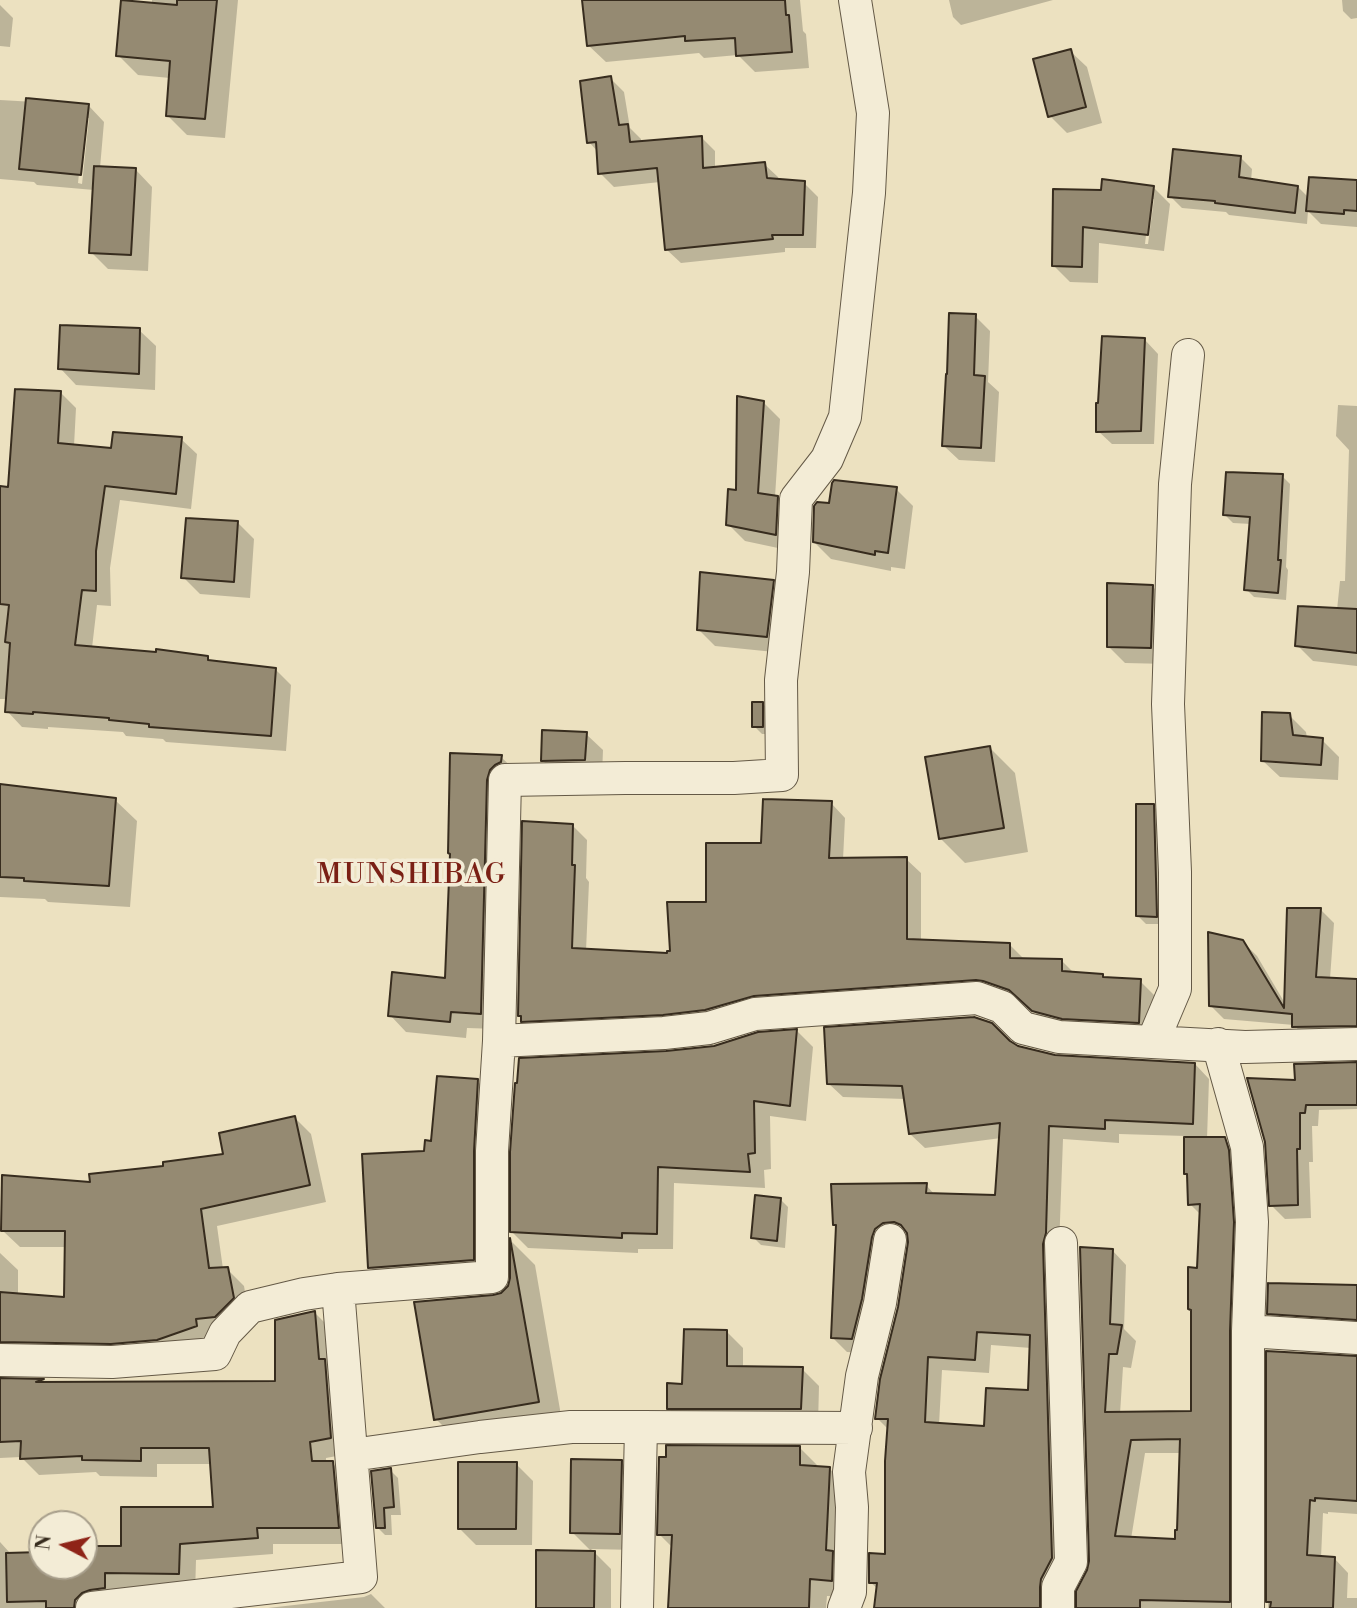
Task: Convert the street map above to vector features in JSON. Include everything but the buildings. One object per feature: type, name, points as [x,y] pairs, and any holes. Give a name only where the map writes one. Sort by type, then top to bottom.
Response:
[{"type":"street","points":[[0,1360],[112,1362],[215,1354],[225,1333],[250,1307],[303,1294],[338,1289],[492,1277],[492,1152],[499,1041],[505,780],[734,778],[782,775],[781,680],[793,572],[796,499],[827,459],[845,417],[869,193],[873,113],[855,0]]},
{"type":"street","points":[[1153,1041],[1175,989],[1175,872],[1168,691],[1175,484],[1188,355]]},
{"type":"street","points":[[499,1041],[664,1033],[709,1028],[755,1014],[977,998],[1002,1007],[1023,1028],[1059,1037],[1245,1047],[1357,1044]]},
{"type":"street","points":[[1218,1045],[1247,1147],[1252,1222],[1248,1331],[1248,1608]]},
{"type":"street","points":[[844,1608],[850,1592],[852,1507],[849,1472],[862,1376],[880,1303],[890,1240]]},
{"type":"street","points":[[1058,1608],[1058,1587],[1072,1562],[1061,1243]]},
{"type":"street","points":[[92,1608],[272,1597],[361,1577],[338,1289]]},
{"type":"street","points":[[1248,1331],[1357,1338]]},
{"type":"street","points":[[352,1455],[571,1427],[856,1427]]},
{"type":"street","points":[[637,1608],[641,1427]]},
{"type":"district","name":"MUNSHIBAG","points":[[412,876]]}]
